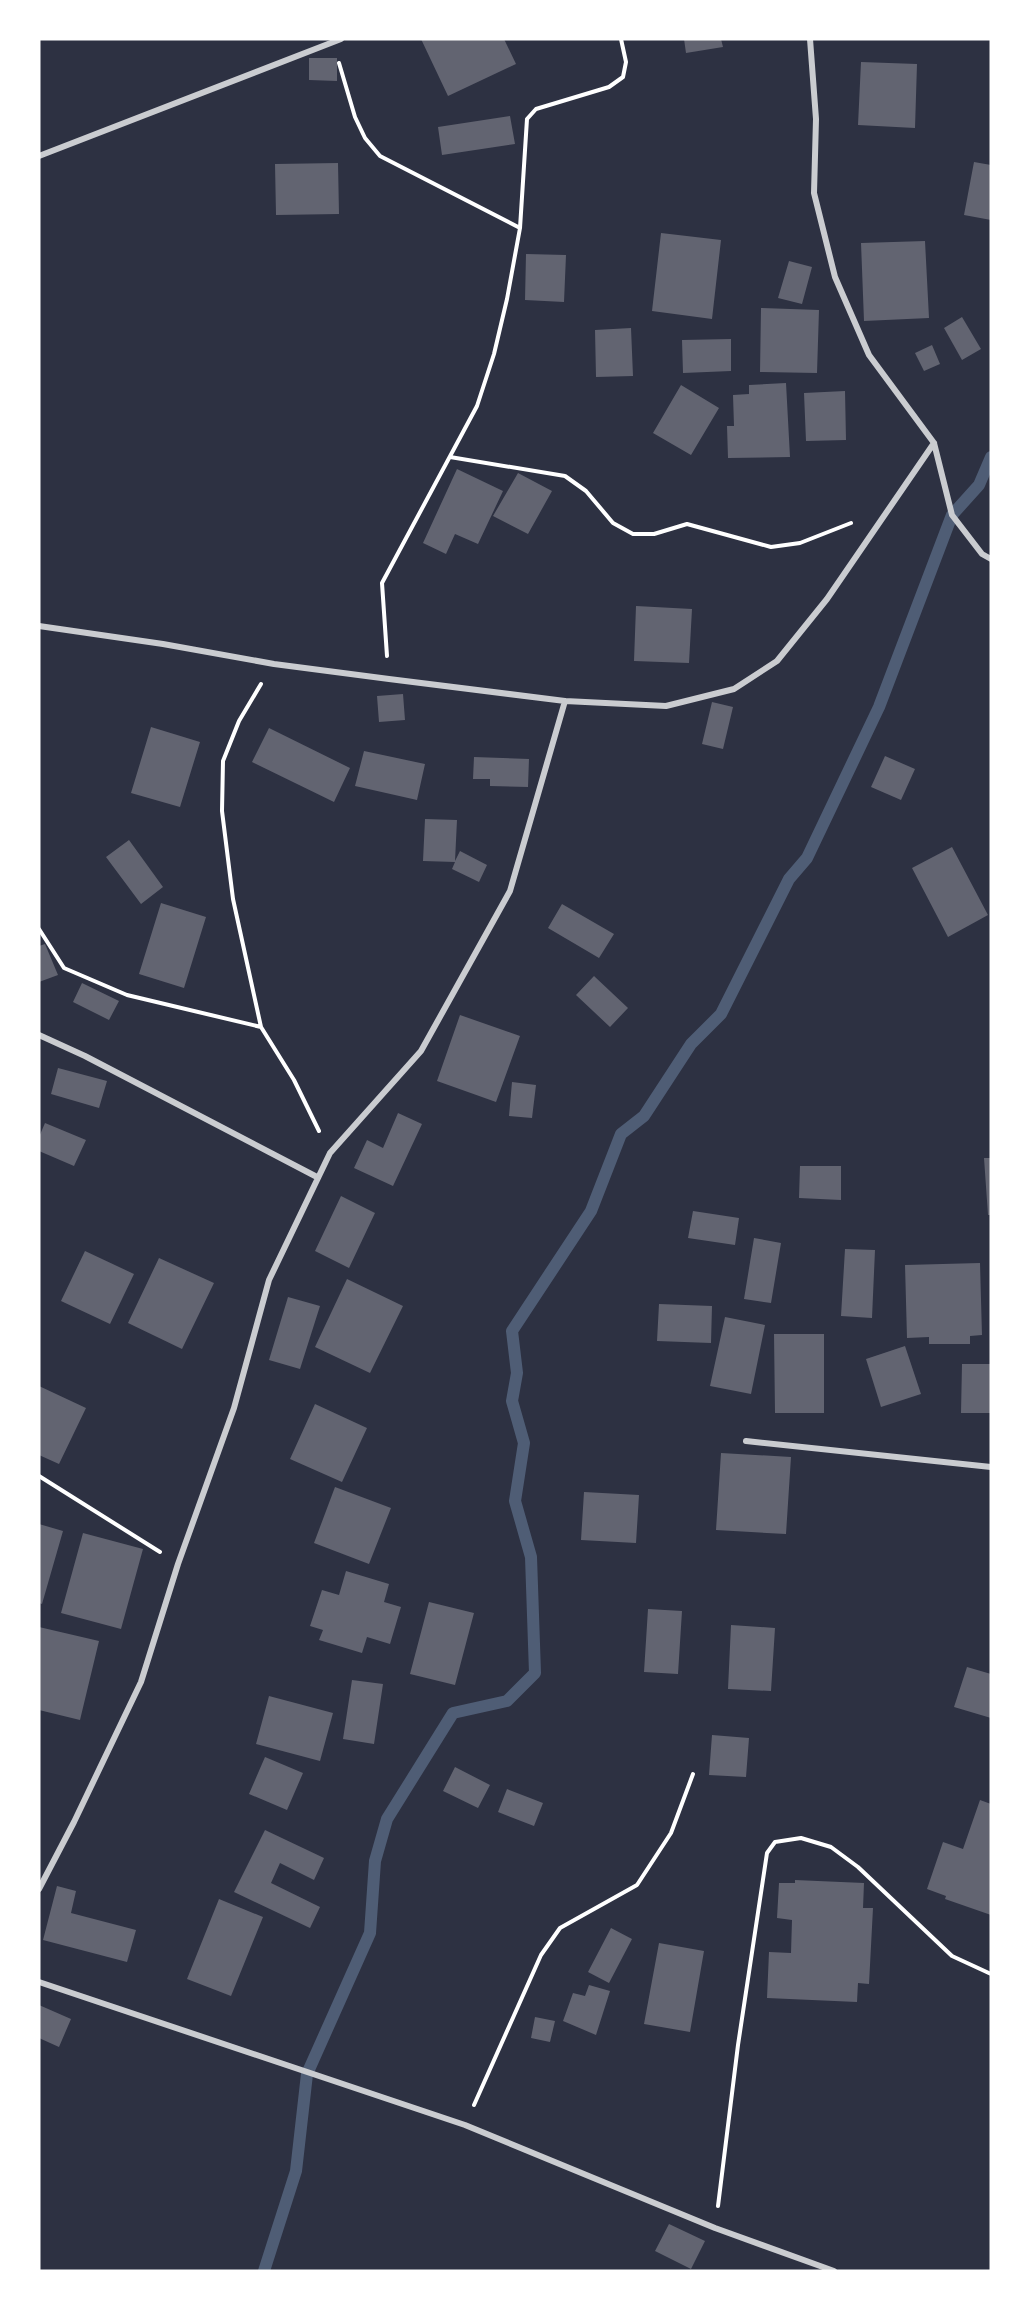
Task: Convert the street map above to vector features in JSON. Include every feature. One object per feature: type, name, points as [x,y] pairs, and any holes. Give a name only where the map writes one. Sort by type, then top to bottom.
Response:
[{"type":"street","points":[[39,156],[333,40],[341,39]]},
{"type":"street","points":[[810,39],[816,118],[814,194],[835,276],[869,355],[934,443],[952,515],[982,554],[991,559]]},
{"type":"street","points":[[39,626],[163,644],[274,664],[388,679],[565,701],[666,706],[734,689],[777,661],[827,599],[934,443]]},
{"type":"street","points":[[39,1889],[141,1682],[178,1564],[234,1408],[269,1280],[330,1153],[421,1051],[510,891],[565,701]]},
{"type":"street","points":[[39,1035],[85,1056],[317,1177]]},
{"type":"street","points":[[746,1441],[991,1467]]},
{"type":"street","points":[[39,1982],[465,2125],[715,2228],[834,2271]]},
{"type":"path","points":[[388,679],[382,582],[477,406],[494,354],[520,228],[527,119],[537,108],[609,87],[623,77],[626,62],[621,39]]},
{"type":"path","points":[[333,40],[355,117],[365,138],[380,156],[520,228]]},
{"type":"path","points":[[450,457],[565,476],[586,491],[613,523],[633,534],[654,534],[687,524],[741,541],[771,547],[800,543],[891,507]]},
{"type":"path","points":[[274,664],[239,721],[223,761],[222,811],[233,898],[261,1027],[294,1080],[330,1153]]},
{"type":"path","points":[[39,929],[64,968],[127,995],[261,1027]]},
{"type":"path","points":[[39,1476],[178,1564]]},
{"type":"path","points":[[465,2125],[542,1955],[560,1928],[637,1885],[671,1833],[693,1774]]},
{"type":"path","points":[[715,2228],[738,2044],[767,1853],[775,1842],[801,1838],[831,1846],[858,1867],[952,1956],[991,1974]]},
{"type":"building","points":[[421,39],[504,39],[516,64],[448,96]]},
{"type":"building","points":[[684,39],[721,39],[723,47],[686,53]]},
{"type":"building","points":[[309,58],[337,58],[337,81],[309,80]]},
{"type":"building","points":[[861,62],[917,64],[915,128],[858,125]]},
{"type":"building","points":[[510,116],[515,144],[442,155],[438,127]]},
{"type":"building","points":[[974,162],[991,165],[991,220],[964,215]]},
{"type":"building","points":[[338,163],[339,214],[276,215],[275,164]]},
{"type":"building","points":[[661,233],[721,240],[712,319],[652,311]]},
{"type":"building","points":[[925,241],[929,318],[864,321],[861,243]]},
{"type":"building","points":[[526,254],[566,255],[564,302],[525,300]]},
{"type":"building","points":[[789,261],[812,267],[802,304],[778,298]]},
{"type":"building","points":[[761,308],[819,310],[817,373],[760,372]]},
{"type":"building","points":[[962,317],[981,349],[962,360],[944,328]]},
{"type":"building","points":[[631,328],[633,376],[596,377],[595,330]]},
{"type":"building","points":[[731,339],[731,371],[683,373],[682,340]]},
{"type":"building","points":[[932,345],[940,364],[924,371],[915,353]]},
{"type":"building","points":[[786,383],[790,457],[728,458],[727,426],[734,426],[733,395],[749,394],[749,385]]},
{"type":"building","points":[[681,385],[719,408],[691,455],[653,433]]},
{"type":"building","points":[[845,391],[846,440],[806,441],[804,393]]},
{"type":"building","points":[[457,469],[503,491],[478,544],[455,534],[446,554],[423,543]]},
{"type":"building","points":[[518,473],[552,491],[528,534],[493,516]]},
{"type":"building","points":[[636,606],[692,609],[689,663],[634,661]]},
{"type":"building","points":[[403,694],[405,720],[379,722],[377,696]]},
{"type":"building","points":[[712,702],[733,707],[723,749],[702,744]]},
{"type":"building","points":[[151,727],[200,742],[180,807],[131,793]]},
{"type":"building","points":[[269,728],[350,768],[334,802],[252,762]]},
{"type":"building","points":[[364,751],[425,764],[417,800],[355,786]]},
{"type":"building","points":[[885,756],[915,769],[901,800],[871,787]]},
{"type":"building","points":[[474,757],[529,759],[528,787],[490,786],[490,779],[473,779]]},
{"type":"building","points":[[425,819],[457,820],[455,861],[460,851],[487,865],[479,882],[452,869],[455,862],[423,861]]},
{"type":"building","points":[[129,840],[163,887],[141,904],[106,857]]},
{"type":"building","points":[[952,847],[988,915],[948,937],[912,868]]},
{"type":"building","points":[[161,903],[206,917],[184,988],[139,974]]},
{"type":"building","points":[[562,904],[614,934],[599,958],[548,928]]},
{"type":"building","points":[[45,944],[58,975],[39,982],[39,946]]},
{"type":"building","points":[[594,976],[628,1008],[610,1027],[576,995]]},
{"type":"building","points":[[82,983],[119,1001],[109,1020],[73,1002]]},
{"type":"building","points":[[460,1015],[520,1036],[496,1102],[437,1081]]},
{"type":"building","points":[[58,1068],[107,1081],[99,1108],[51,1094]]},
{"type":"building","points":[[512,1082],[536,1085],[532,1118],[509,1116]]},
{"type":"building","points":[[398,1113],[422,1124],[393,1186],[354,1168],[367,1140],[383,1148]]},
{"type":"building","points":[[45,1123],[86,1140],[74,1166],[39,1151],[39,1137]]},
{"type":"building","points":[[984,1158],[991,1158],[991,1215],[988,1215]]},
{"type":"building","points":[[800,1166],[841,1166],[841,1200],[799,1198]]},
{"type":"building","points":[[341,1196],[375,1213],[349,1268],[315,1251]]},
{"type":"building","points":[[693,1211],[739,1218],[735,1245],[688,1238]]},
{"type":"building","points":[[754,1238],[781,1243],[771,1303],[744,1299]]},
{"type":"building","points":[[845,1249],[875,1250],[872,1318],[841,1316]]},
{"type":"building","points":[[85,1251],[134,1274],[110,1324],[61,1301]]},
{"type":"building","points":[[159,1258],[214,1283],[182,1349],[128,1323]]},
{"type":"building","points":[[980,1263],[982,1335],[970,1336],[970,1344],[929,1344],[929,1337],[907,1338],[905,1265]]},
{"type":"building","points":[[347,1279],[403,1306],[370,1373],[315,1347]]},
{"type":"building","points":[[288,1297],[320,1306],[300,1369],[269,1360]]},
{"type":"building","points":[[659,1304],[712,1306],[711,1343],[657,1341]]},
{"type":"building","points":[[725,1317],[765,1325],[751,1394],[710,1386]]},
{"type":"building","points":[[774,1334],[824,1334],[824,1413],[775,1413]]},
{"type":"building","points":[[905,1346],[921,1394],[881,1407],[866,1359]]},
{"type":"building","points":[[962,1364],[991,1364],[991,1413],[961,1413]]},
{"type":"building","points":[[39,1386],[86,1408],[59,1464],[39,1455]]},
{"type":"building","points":[[315,1404],[367,1428],[342,1482],[290,1459]]},
{"type":"building","points":[[721,1453],[791,1457],[786,1534],[716,1530]]},
{"type":"building","points":[[335,1487],[391,1508],[369,1564],[314,1543]]},
{"type":"building","points":[[584,1492],[639,1495],[636,1543],[581,1540]]},
{"type":"building","points":[[39,1524],[63,1531],[42,1604],[39,1603]]},
{"type":"building","points":[[83,1533],[143,1549],[121,1629],[61,1613]]},
{"type":"building","points":[[346,1571],[389,1584],[384,1602],[401,1607],[390,1644],[367,1637],[362,1653],[319,1640],[323,1630],[310,1626],[322,1590],[339,1595]]},
{"type":"building","points":[[429,1602],[474,1613],[455,1685],[410,1674]]},
{"type":"building","points":[[648,1609],[682,1611],[678,1674],[644,1672]]},
{"type":"building","points":[[731,1625],[775,1628],[771,1691],[728,1689]]},
{"type":"building","points":[[39,1627],[99,1641],[80,1720],[39,1710]]},
{"type":"building","points":[[967,1667],[991,1674],[991,1718],[954,1707]]},
{"type":"building","points":[[352,1680],[383,1684],[374,1744],[343,1739]]},
{"type":"building","points":[[269,1696],[333,1713],[320,1761],[256,1744]]},
{"type":"building","points":[[712,1735],[749,1738],[746,1777],[709,1775]]},
{"type":"building","points":[[265,1757],[303,1773],[287,1810],[249,1794]]},
{"type":"building","points":[[455,1767],[490,1785],[478,1808],[443,1791]]},
{"type":"building","points":[[507,1789],[543,1803],[534,1826],[498,1812]]},
{"type":"building","points":[[980,1800],[991,1804],[991,1915],[945,1899],[946,1896],[927,1889],[943,1842],[963,1849]]},
{"type":"building","points":[[265,1830],[324,1858],[314,1880],[280,1863],[271,1883],[320,1907],[310,1928],[234,1892]]},
{"type":"building","points":[[795,1880],[864,1883],[863,1908],[873,1908],[869,1984],[858,1983],[857,2002],[767,1998],[769,1952],[791,1953],[792,1920],[777,1918],[779,1883],[795,1883]]},
{"type":"building","points":[[57,1886],[76,1891],[71,1913],[136,1930],[127,1962],[43,1940]]},
{"type":"building","points":[[219,1899],[263,1917],[231,1996],[187,1979]]},
{"type":"building","points":[[611,1928],[632,1939],[609,1983],[588,1972]]},
{"type":"building","points":[[659,1943],[704,1951],[690,2032],[644,2024]]},
{"type":"building","points":[[589,1985],[610,1991],[596,2035],[563,2021],[573,1993],[585,1996]]},
{"type":"building","points":[[39,2005],[71,2019],[59,2047],[39,2038]]},
{"type":"building","points":[[535,2017],[555,2021],[550,2042],[531,2038]]},
{"type":"building","points":[[669,2224],[705,2241],[691,2269],[655,2251]]},
{"type":"waterway","points":[[264,2271],[296,2171],[307,2074],[370,1933],[375,1861],[387,1819],[453,1713],[507,1701],[535,1673],[531,1557],[515,1501],[524,1443],[512,1401],[517,1373],[512,1331],[591,1211],[621,1134],[644,1116],[691,1044],[721,1014],[789,879],[807,858],[879,707],[952,515],[979,485],[991,457]]}]
